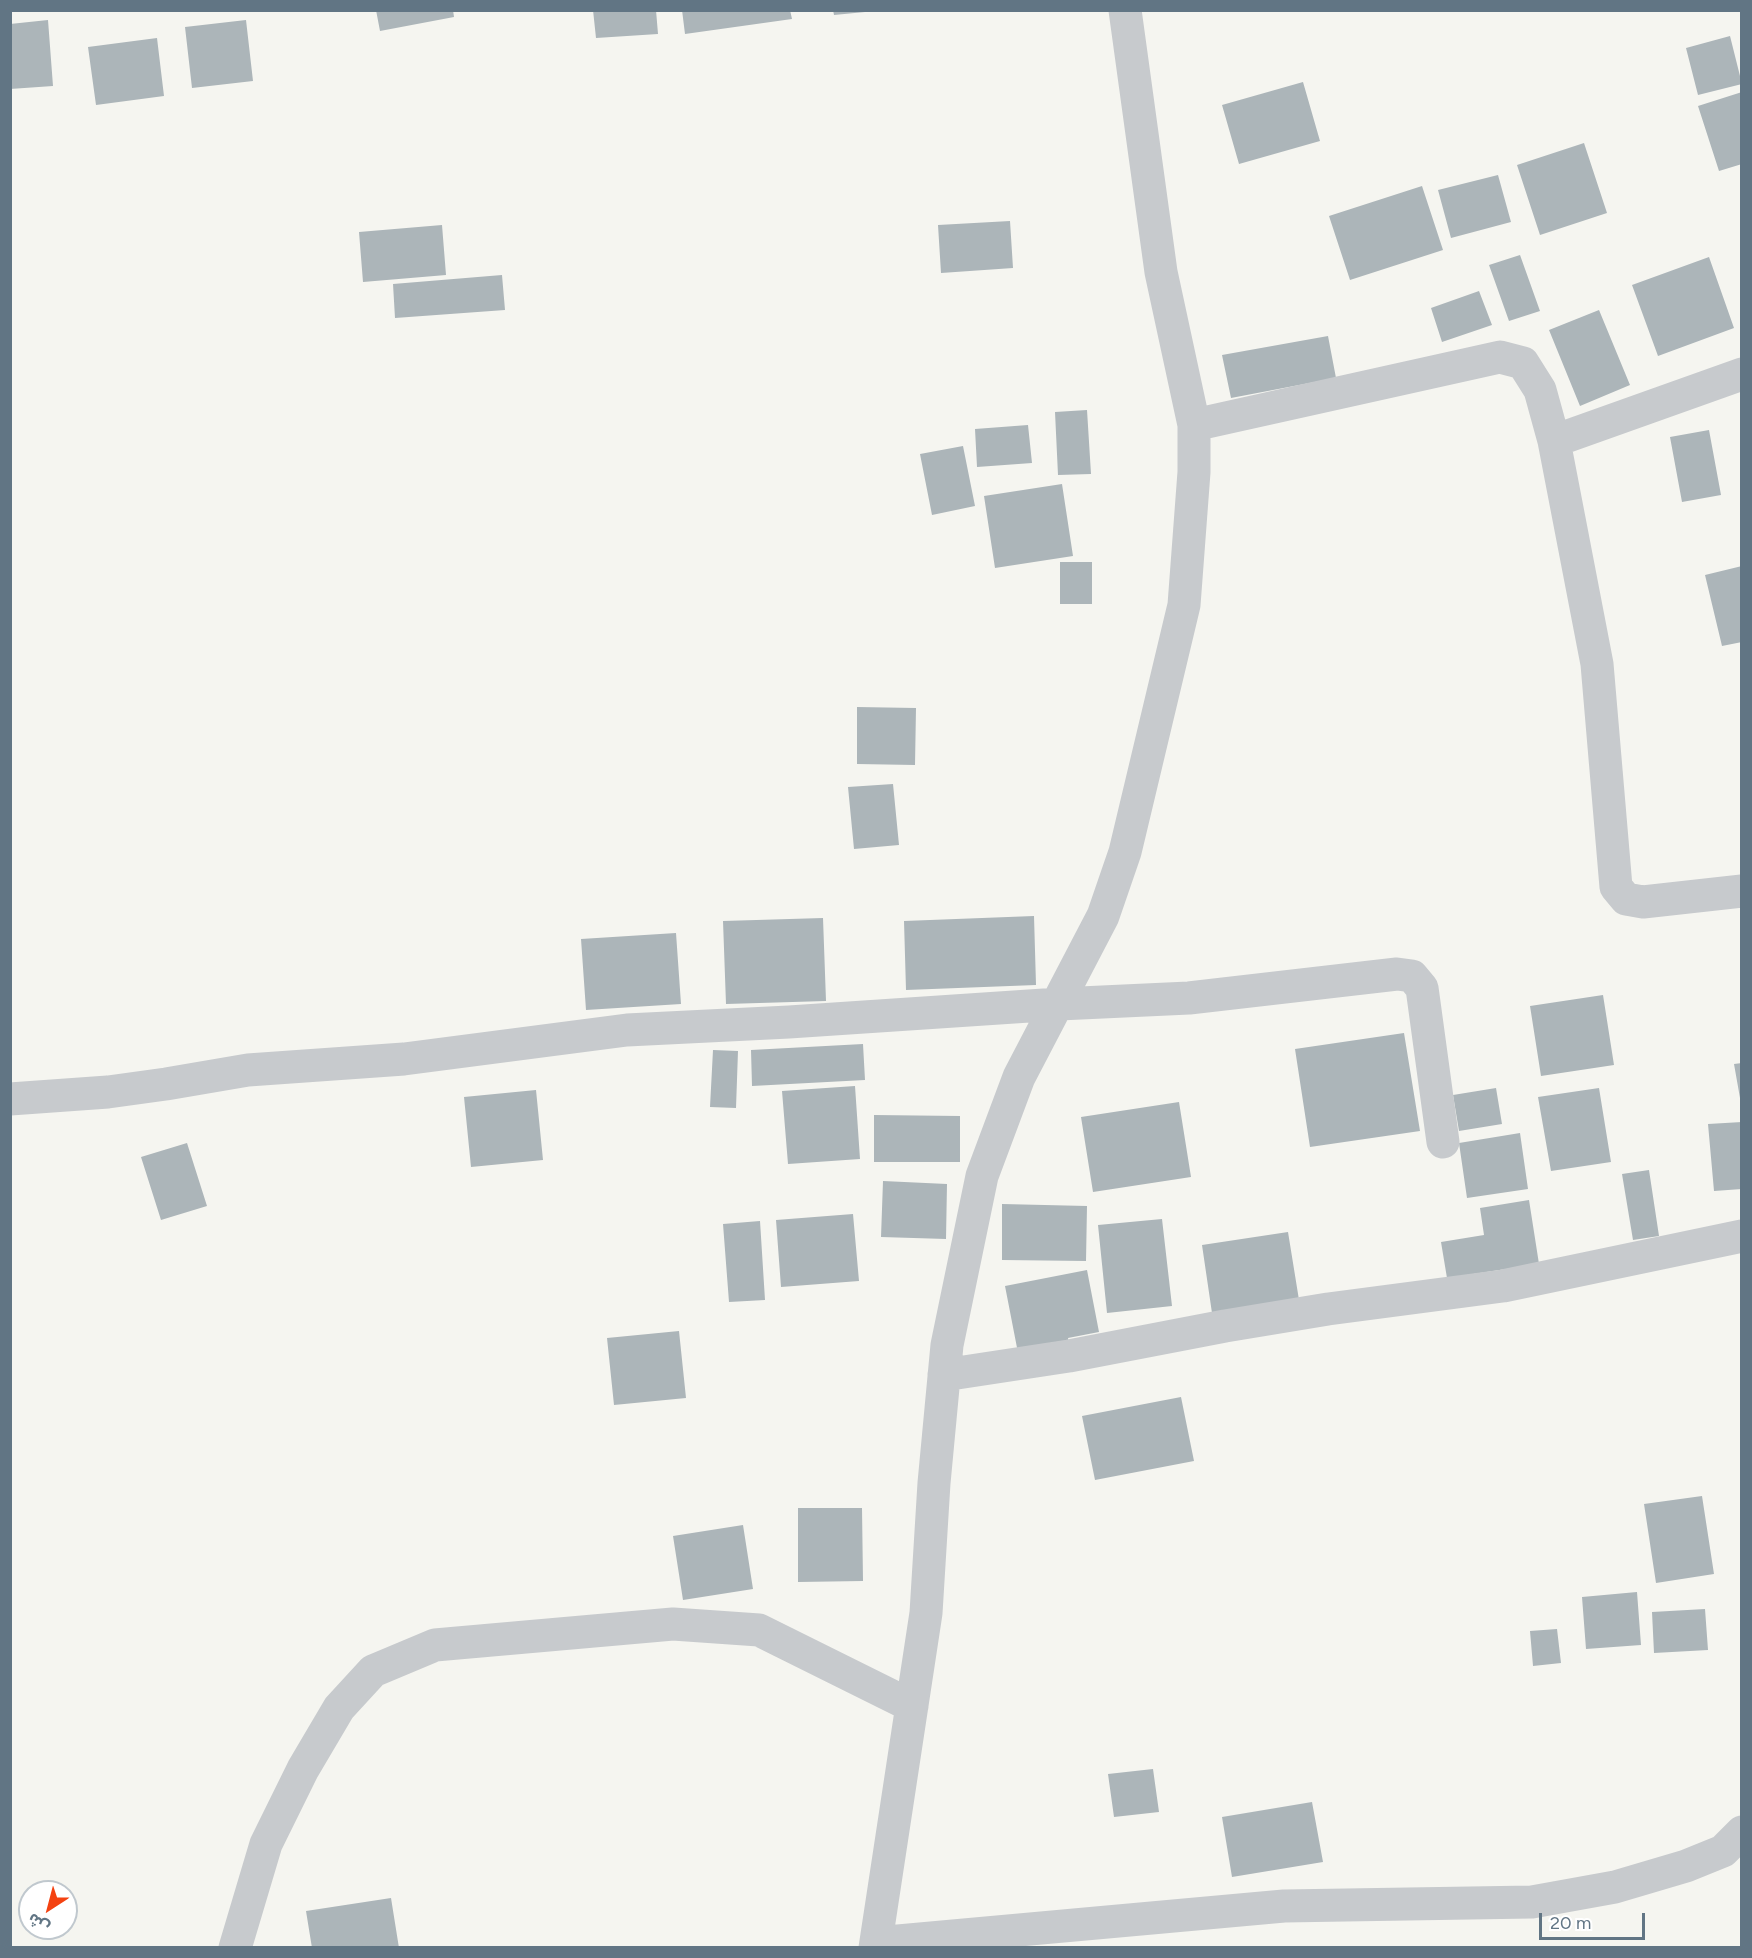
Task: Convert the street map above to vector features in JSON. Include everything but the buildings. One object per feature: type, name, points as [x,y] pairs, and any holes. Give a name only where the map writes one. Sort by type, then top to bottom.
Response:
[{"type":"street","points":[[1125,10],[1161,273],[1194,425],[1194,472],[1184,606],[1125,852],[1103,916],[1019,1077],[982,1176],[947,1345],[934,1483],[926,1613],[876,1945],[1284,1906],[1532,1902],[1615,1887],[1686,1866],[1723,1851],[1742,1832]]},
{"type":"street","points":[[1194,425],[1500,357],[1523,363],[1540,390],[1554,441],[1597,664],[1616,887],[1626,899],[1643,902],[1742,891]]},
{"type":"street","points":[[1554,441],[1742,374]]},
{"type":"street","points":[[10,1099],[108,1092],[248,1070],[416,1058],[627,1030],[1189,998],[1397,974],[1412,976],[1422,988],[1443,1142]]},
{"type":"street","points":[[944,1375],[1069,1356],[1317,1311],[1503,1286],[1742,1236]]},
{"type":"street","points":[[234,1947],[266,1844],[303,1769],[339,1708],[373,1671],[435,1646],[673,1624],[759,1630],[912,1706]]}]
